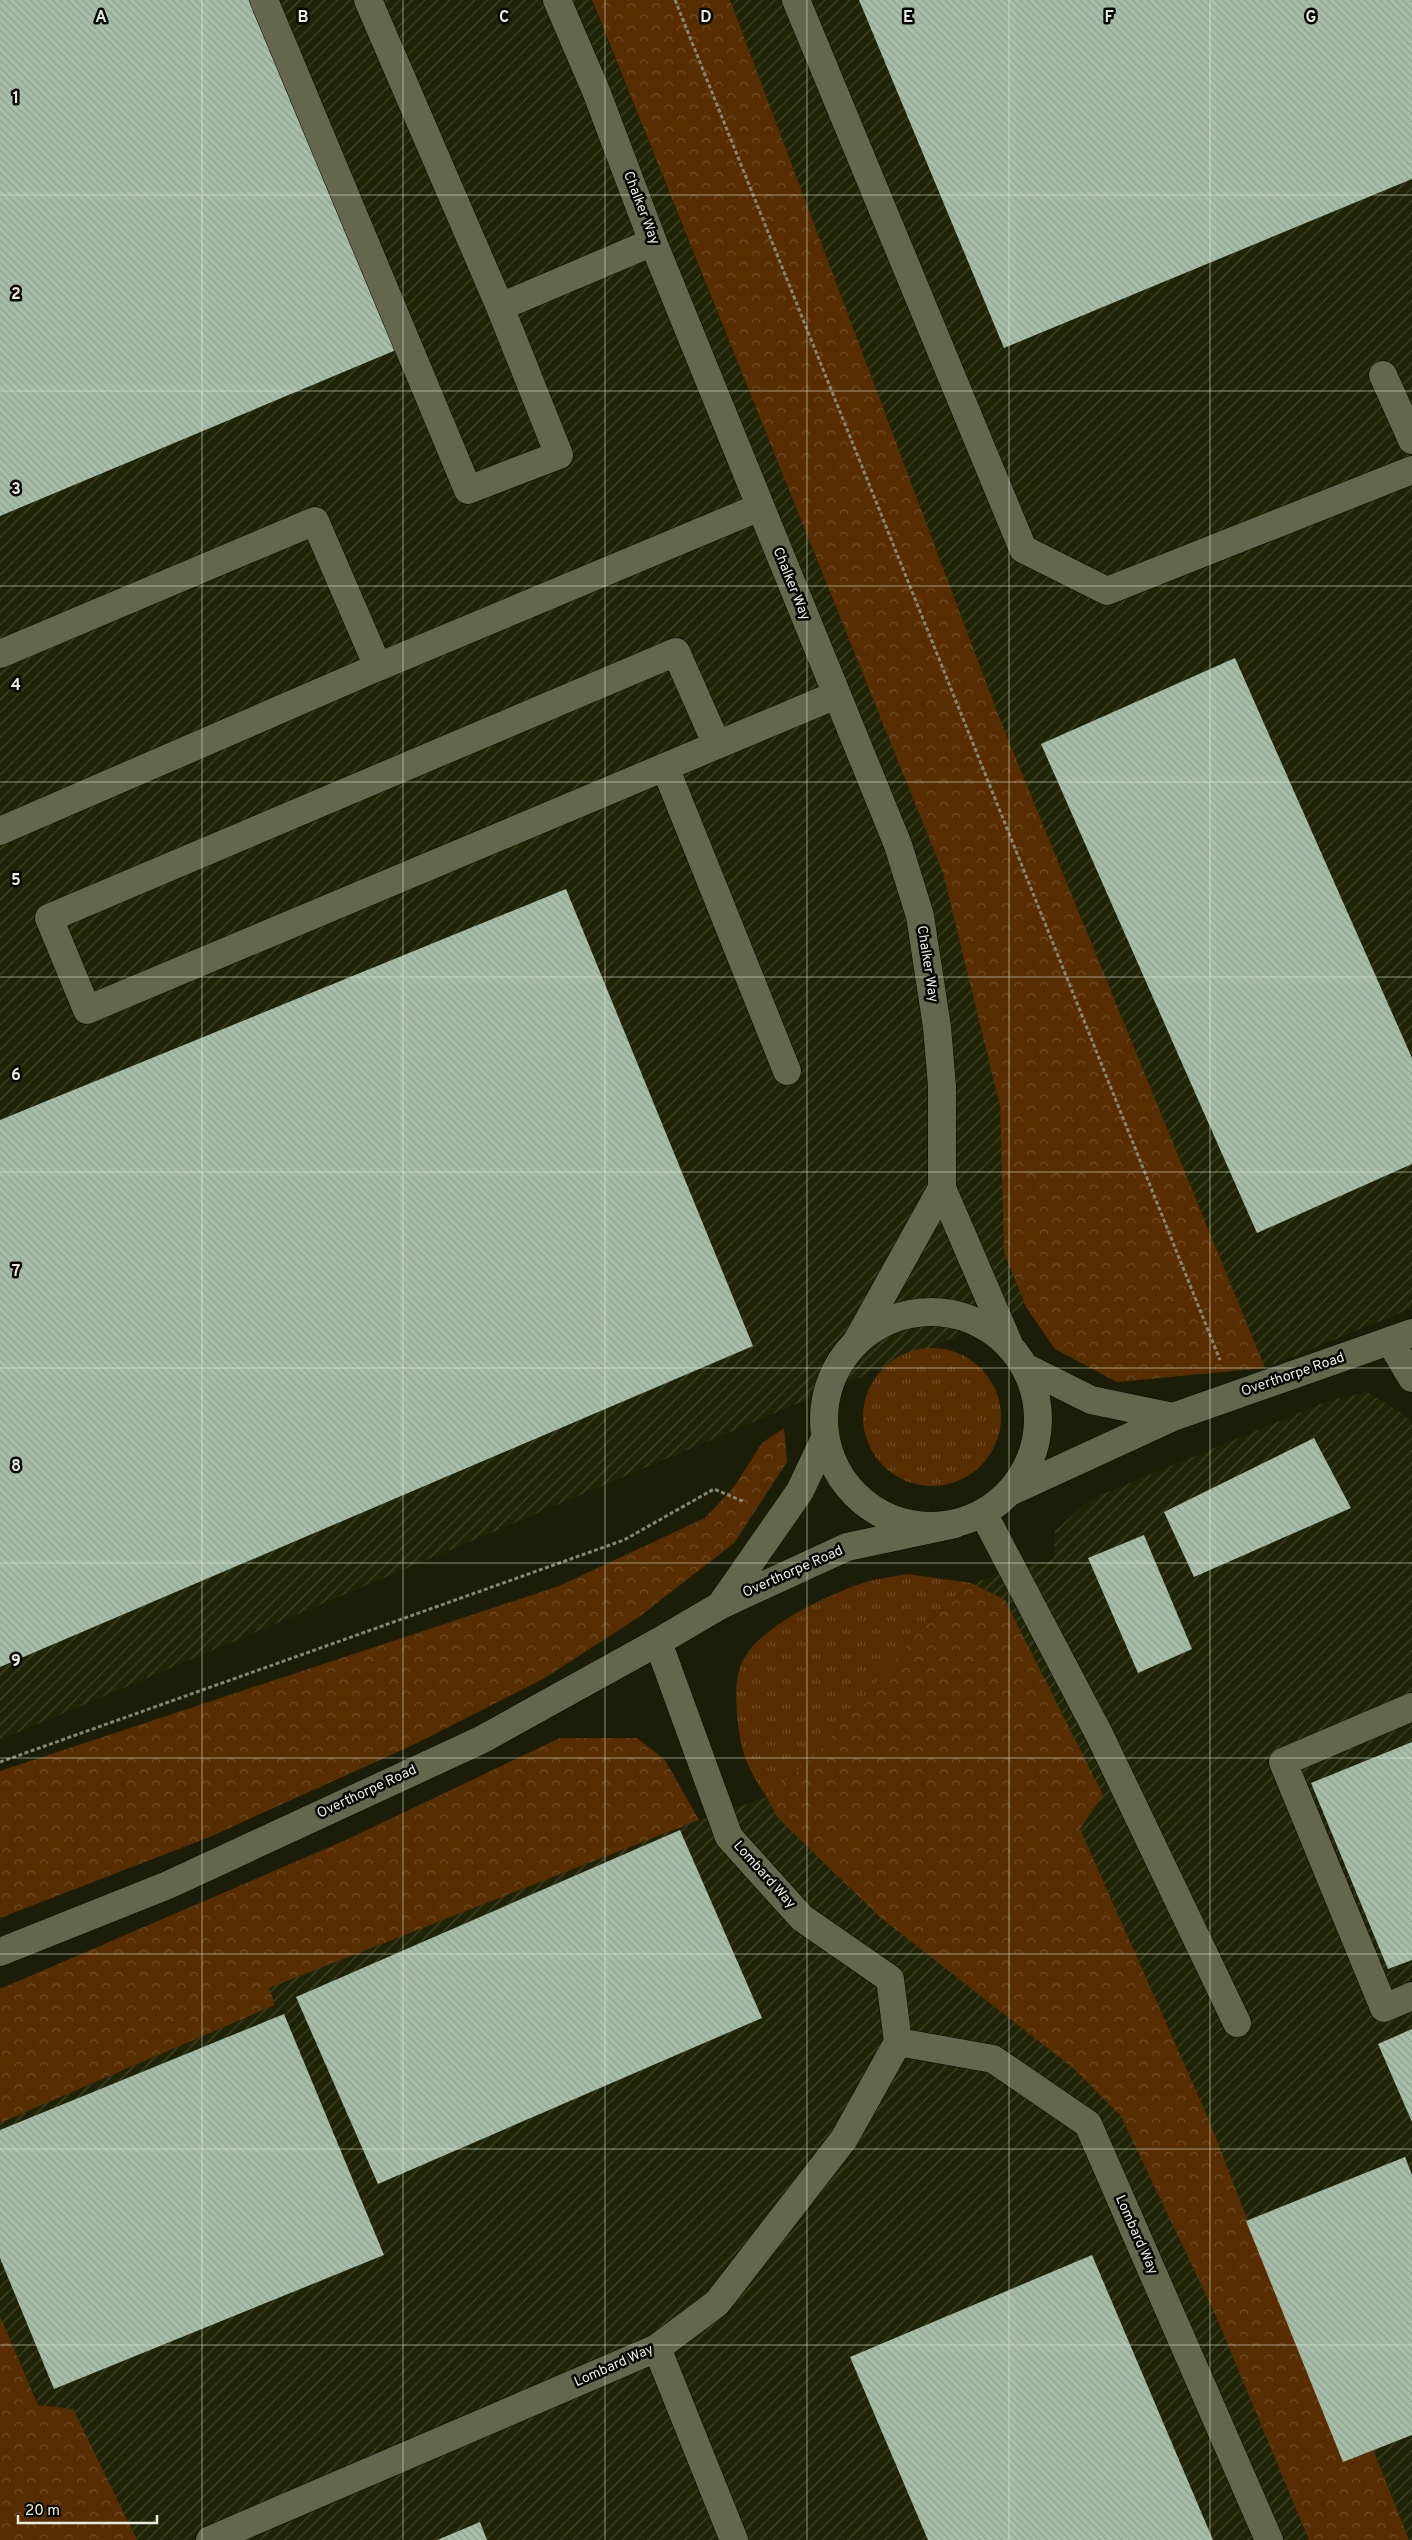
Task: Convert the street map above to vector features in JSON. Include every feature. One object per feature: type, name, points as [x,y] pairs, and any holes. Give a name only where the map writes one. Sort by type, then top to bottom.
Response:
[{"type":"street","points":[[264,0],[468,490],[559,455],[500,307],[368,0]]},
{"type":"street","name":"Chalker Way","points":[[557,0],[596,91],[653,242],[898,845],[920,916],[937,1027],[942,1086],[942,1188],[1008,1342]]},
{"type":"street","points":[[796,0],[1024,549],[1107,591],[1412,470]]},
{"type":"street","points":[[500,307],[653,242]]},
{"type":"street","points":[[1383,375],[1412,440]]},
{"type":"street","points":[[0,831],[378,667],[760,507]]},
{"type":"street","points":[[0,654],[315,521],[378,667]]},
{"type":"street","points":[[717,745],[676,652],[49,918],[87,1010],[836,695]]},
{"type":"street","points":[[665,767],[788,1071]]},
{"type":"street","name":"Chalker Way","points":[[857,1341],[942,1188]]},
{"type":"street","points":[[916,1312],[949,1312],[981,1323],[1008,1342],[1027,1368],[1038,1399],[1039,1432],[1030,1464],[1012,1491],[983,1513],[955,1524],[920,1526],[887,1517],[858,1498],[837,1471],[825,1438],[824,1403],[835,1369],[857,1341],[884,1322],[916,1312]]},
{"type":"street","points":[[1401,1337],[1412,1378]]},
{"type":"street","name":"Overthorpe Road","points":[[1012,1491],[1173,1417],[1401,1337]]},
{"type":"street","points":[[1027,1368],[1091,1400],[1173,1417]]},
{"type":"street","name":"Overthorpe Road","points":[[721,1605],[800,1491],[825,1438]]},
{"type":"street","points":[[983,1513],[1099,1734],[1237,2023]]},
{"type":"street","name":"Overthorpe Road","points":[[0,1952],[168,1885],[481,1740],[721,1605],[846,1547],[955,1524]]},
{"type":"street","name":"Lombard Way","points":[[210,2540],[657,2348],[716,2303],[723,2295],[844,2139],[898,2042],[890,1979],[802,1918],[729,1837],[658,1642]]},
{"type":"street","points":[[1412,1707],[1283,1762],[1384,2008],[1412,1996]]},
{"type":"street","name":"Lombard Way","points":[[898,2042],[993,2059],[1088,2124],[1269,2540]]},
{"type":"street","points":[[657,2348],[734,2540]]},
{"type":"path","points":[[675,0],[1236,1395]]},
{"type":"path","points":[[0,1762],[624,1540],[714,1489],[782,1517]]},
{"type":"shaded area","points":[[0,0],[591,0],[943,873],[1000,1106],[1004,1252],[1026,1307],[0,1740]]},
{"type":"shaded area","points":[[730,0],[1412,0],[1412,1308],[1265,1368],[999,717]]},
{"type":"shaded area","points":[[1367,1392],[1405,1415],[1412,1425],[1412,2540],[98,2540],[0,2316],[0,2123],[275,2005],[268,1988],[699,1820],[767,1797],[915,1635],[971,1583],[1054,1559],[1055,1531],[1091,1499],[1328,1401]]},
{"type":"green space","points":[[592,0],[730,0],[999,717],[1265,1368],[1117,1382],[1055,1349],[1026,1307],[1004,1252],[1000,1106],[943,873]]},
{"type":"green space","points":[[932,1348],[958,1354],[981,1368],[995,1391],[1001,1417],[995,1443],[981,1466],[958,1480],[932,1486],[906,1480],[883,1466],[869,1443],[863,1417],[869,1391],[883,1368],[906,1354]]},
{"type":"green space","points":[[784,1428],[787,1462],[734,1543],[639,1617],[543,1679],[413,1745],[207,1838],[0,1918],[0,1771],[559,1586],[705,1518],[734,1487],[762,1443]]},
{"type":"green space","points":[[907,1574],[971,1583],[915,1635],[818,1753],[767,1797],[745,1758],[738,1726],[737,1679],[747,1654],[759,1640],[775,1627],[813,1604],[866,1582]]},
{"type":"green space","points":[[971,1583],[1005,1600],[1103,1795],[1080,1829],[1209,2120],[1267,2271],[1368,2437],[1409,2540],[1309,2540],[1216,2316],[1121,2116],[1073,2068],[881,1918],[777,1817],[767,1797],[818,1753],[915,1635]]},
{"type":"green space","points":[[560,1738],[637,1738],[665,1760],[699,1820],[269,1988],[275,2005],[0,2123],[0,1989],[346,1840]]},
{"type":"green space","points":[[0,2316],[38,2405],[73,2409],[137,2540],[0,2540]]},
{"type":"building","points":[[0,0],[249,0],[396,350],[0,516]]},
{"type":"building","points":[[859,0],[1412,0],[1412,179],[1004,348]]},
{"type":"building","points":[[1235,658],[1412,1058],[1412,1164],[1257,1233],[1041,744]]},
{"type":"building","points":[[566,889],[753,1346],[0,1667],[0,1120]]},
{"type":"building","points":[[1314,1438],[1351,1508],[1194,1577],[1164,1512]]},
{"type":"building","points":[[1144,1535],[1192,1649],[1138,1673],[1088,1558]]},
{"type":"building","points":[[1412,1742],[1412,1960],[1388,1969],[1311,1783]]},
{"type":"building","points":[[680,1830],[762,2018],[378,2184],[296,1997]]},
{"type":"building","points":[[284,2014],[384,2255],[54,2389],[0,2258],[0,2130]]},
{"type":"building","points":[[1412,2029],[1412,2122],[1378,2044]]},
{"type":"building","points":[[1405,2157],[1412,2175],[1412,2435],[1343,2462],[1246,2221]]},
{"type":"building","points":[[1092,2255],[1213,2540],[928,2540],[850,2357]]},
{"type":"building","points":[[480,2522],[487,2540],[437,2540]]}]
